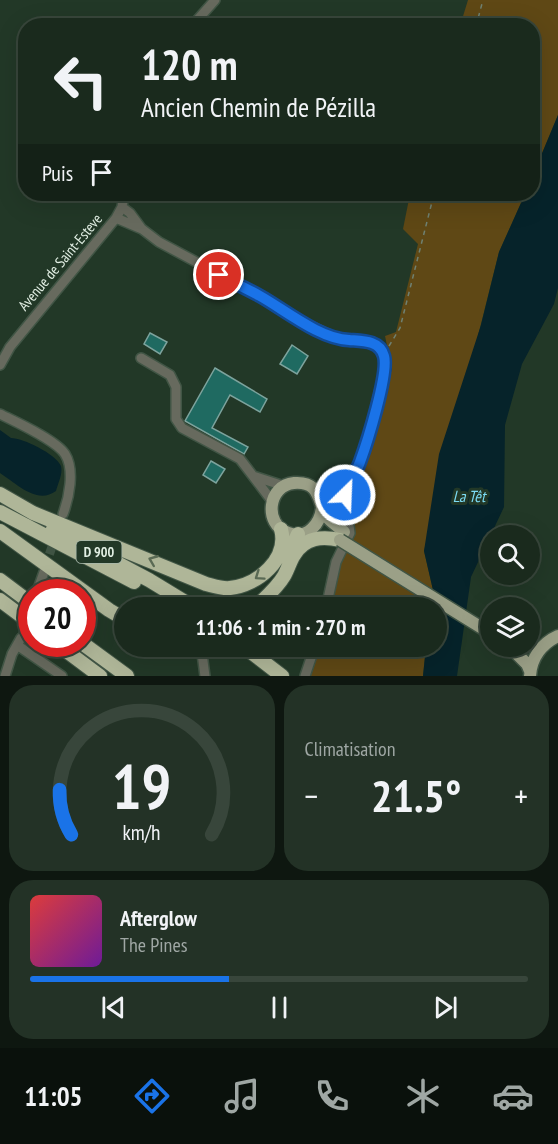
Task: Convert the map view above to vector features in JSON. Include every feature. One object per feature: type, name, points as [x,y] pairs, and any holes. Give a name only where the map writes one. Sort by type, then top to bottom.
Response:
[{"type":"highway","points":[[0,494],[33,513],[206,584],[221,588],[244,585],[257,579],[268,570],[282,548],[281,529]]},
{"type":"highway","name":"D 900","points":[[0,500],[176,597]]},
{"type":"highway","name":"D 900","points":[[0,512],[160,597]]},
{"type":"highway","points":[[0,531],[114,613]]},
{"type":"highway","points":[[264,597],[281,574],[302,534]]},
{"type":"highway","points":[[266,597],[284,577],[295,553],[305,543],[316,538],[342,536]]},
{"type":"highway","points":[[0,579],[18,593]]},
{"type":"highway","points":[[0,600],[18,614]]},
{"type":"highway","points":[[96,653],[127,676]]},
{"type":"highway","points":[[74,657],[100,676]]},
{"type":"highway","points":[[257,657],[282,676]]},
{"type":"highway","points":[[268,657],[293,676]]},
{"type":"main road","points":[[480,620],[342,536],[321,531],[289,534],[281,529],[273,520],[271,507],[276,492],[293,483],[303,483],[312,488],[322,503],[326,516],[342,536],[480,626]]},
{"type":"main road","points":[[302,534],[318,523],[322,503]]},
{"type":"main road","points":[[540,644],[558,636]]},
{"type":"main road","points":[[530,674],[533,661],[546,643]]},
{"type":"main road","points":[[520,657],[530,674]]},
{"type":"street","points":[[199,18],[215,0]]},
{"type":"street","name":"Avenue de Saint-Esteve","points":[[0,366],[10,347],[116,218],[123,201]]},
{"type":"street","points":[[122,207],[130,213],[142,229]]},
{"type":"street","points":[[116,218],[142,229],[159,242],[336,339],[371,342],[380,348],[384,355],[385,368],[369,431],[356,472],[347,483],[345,495],[350,533],[336,562],[328,597]]},
{"type":"street","points":[[141,358],[170,375],[176,387],[176,418],[182,429],[240,459],[272,501]]},
{"type":"street","points":[[0,414],[64,452],[70,469],[68,500],[63,514]]},
{"type":"street","points":[[253,476],[284,486]]},
{"type":"street","points":[[322,503],[327,491],[347,483]]},
{"type":"street","points":[[42,579],[44,572]]},
{"type":"street","points":[[5,676],[19,641],[62,676]]},
{"type":"street","points":[[203,657],[206,676]]},
{"type":"street","points":[[305,676],[311,657]]},
{"type":"path","points":[[478,18],[483,0]]},
{"type":"path","points":[[384,355],[400,328],[432,201]]},
{"type":"shaded area","points":[[468,0],[558,0],[558,115],[540,158],[540,18],[462,18]]},
{"type":"shaded area","points":[[409,201],[522,201],[499,252],[424,551],[433,590],[432,597],[332,597],[340,564],[355,533],[351,499],[353,484],[362,471],[392,369],[385,336],[396,332],[418,244],[403,229]]},
{"type":"shaded area","points":[[316,657],[425,657],[423,676],[309,676]]},
{"type":"water","name":"La Têt","points":[[558,115],[558,288],[554,304],[522,364],[505,425],[504,507],[496,525],[480,525],[480,558],[471,577],[457,676],[423,676],[425,657],[447,657],[447,597],[432,597],[433,590],[424,551],[439,454],[481,325],[499,252],[522,201],[540,201],[540,158]]},
{"type":"water","points":[[0,430],[11,438],[39,448],[58,461],[61,472],[56,491],[42,496],[34,494],[0,473]]},
{"type":"building","points":[[150,333],[167,342],[160,354],[144,344]]},
{"type":"building","points":[[292,345],[308,356],[297,374],[280,364]]},
{"type":"building","points":[[215,368],[267,399],[260,412],[230,395],[212,428],[248,447],[244,454],[185,421]]},
{"type":"building","points":[[211,461],[225,469],[216,483],[203,475]]},
{"type":"tunnel","points":[[45,567],[55,538]]},
{"type":"route","points":[[219,275],[336,339],[362,340],[371,342],[380,348],[384,355],[385,368],[375,411],[361,461],[347,483],[345,495]]}]
